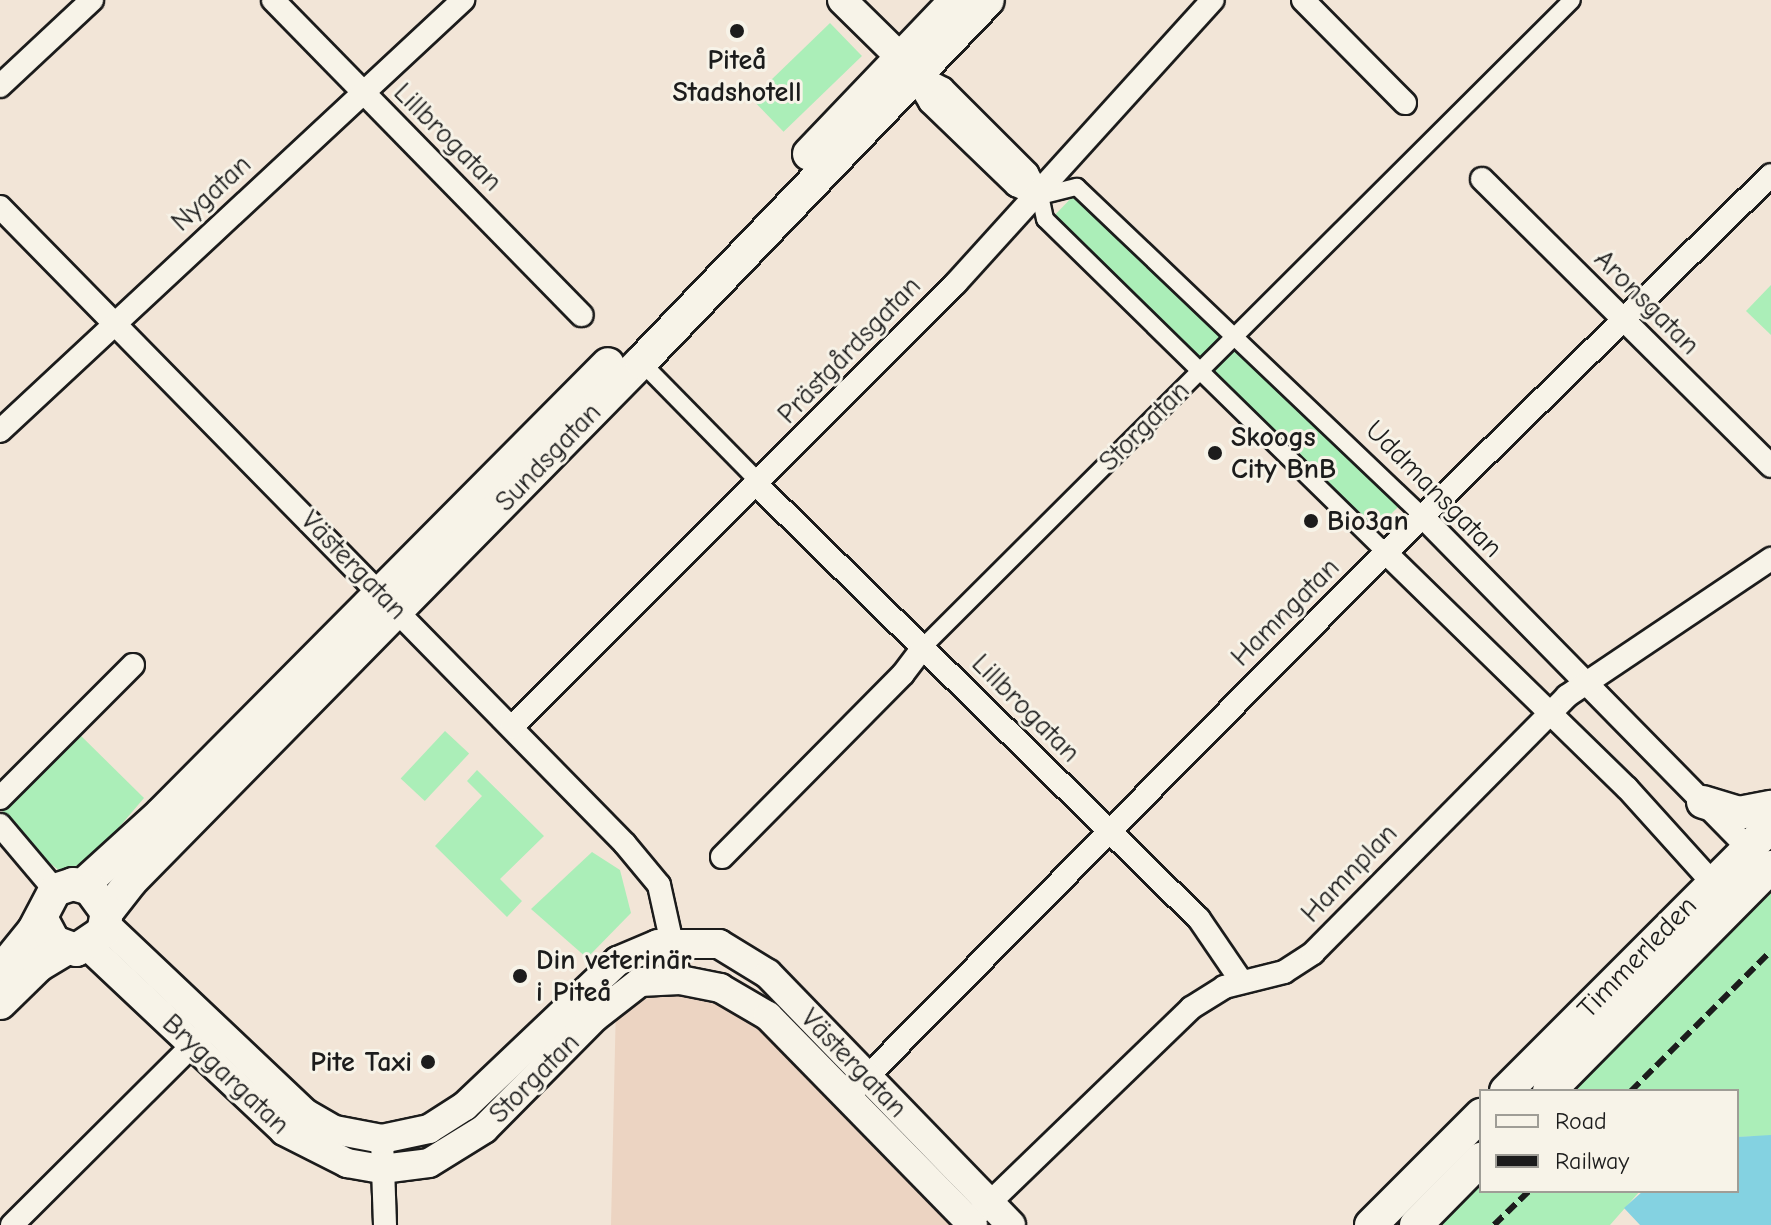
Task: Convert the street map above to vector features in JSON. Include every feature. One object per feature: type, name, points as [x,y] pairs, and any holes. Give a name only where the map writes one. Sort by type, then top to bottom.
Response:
[{"type":"main road","name":"Sundsgatan","points":[[908,66],[956,0]]},
{"type":"main road","name":"Sundsgatan","points":[[0,1003],[39,965],[92,933],[131,881],[389,600],[908,66],[988,0]]},
{"type":"main road","name":"Sundsgatan","points":[[0,972],[69,888],[389,600]]},
{"type":"main road","points":[[1703,802],[1739,813],[1771,807]]},
{"type":"main road","name":"Timmerleden","points":[[1508,1089],[1765,852]]},
{"type":"main road","points":[[42,919],[48,935],[92,933],[96,894],[69,888]]},
{"type":"main road","name":"Timmerleden","points":[[1551,1089],[1721,893]]},
{"type":"main road","points":[[1371,1225],[1479,1117]]},
{"type":"main road","points":[[1416,1225],[1479,1161]]},
{"type":"street","points":[[0,86],[92,0]]},
{"type":"street","name":"Lillbrogatan","points":[[273,0],[582,315]]},
{"type":"street","name":"Nygatan","points":[[0,431],[463,0]]},
{"type":"street","points":[[842,0],[908,66],[943,89],[1027,173],[1040,196],[1045,219],[1486,647],[1547,714],[1627,788],[1721,893]]},
{"type":"street","name":"Prästgårdsgatan","points":[[512,727],[759,484],[1040,196],[1213,0]]},
{"type":"street","points":[[1303,0],[1405,103]]},
{"type":"street","name":"Storgatan","points":[[722,857],[903,674],[923,647],[1572,0]]},
{"type":"street","name":"Hamngatan","points":[[857,1087],[1386,553],[1771,175]]},
{"type":"street","name":"Aronsgatan","points":[[1482,179],[1771,466]]},
{"type":"street","name":"Uddmansgatan","points":[[1040,196],[1077,187],[1423,517],[1703,802],[1765,852]]},
{"type":"street","name":"Västergatan","points":[[0,207],[389,600],[625,844],[659,885],[675,943],[680,980],[720,988],[768,1016],[857,1087]]},
{"type":"street","name":"Lillbrogatan","points":[[648,369],[1012,740],[1111,831],[1199,919],[1242,982]]},
{"type":"street","name":"Hamnplan","points":[[977,1217],[1191,1008],[1242,982],[1284,972],[1313,953],[1547,714],[1586,684],[1771,559]]},
{"type":"street","points":[[0,798],[133,665]]},
{"type":"street","points":[[0,825],[69,888]]},
{"type":"street","name":"Bryggargatan","points":[[92,933],[203,1036],[318,1122],[386,1138]]},
{"type":"street","name":"Storgatan","points":[[386,1138],[429,1129],[465,1106],[618,961],[658,944],[675,943]]},
{"type":"street","name":"Västergatan","points":[[675,943],[719,944],[768,974],[857,1087],[977,1217],[1011,1225]]},
{"type":"street","name":"Storgatan","points":[[382,1169],[429,1163],[454,1150],[484,1129],[595,1017],[640,982],[680,980]]},
{"type":"street","points":[[12,1225],[203,1036]]},
{"type":"street","name":"Bryggargatan","points":[[203,1036],[284,1131],[347,1163],[382,1169]]},
{"type":"street","points":[[385,1225],[382,1169],[386,1138]]},
{"type":"shaded area","points":[[682,989],[723,998],[755,1022],[953,1225],[611,1225],[616,1003]]},
{"type":"green space","points":[[830,23],[862,56],[784,132],[752,99]]},
{"type":"green space","points":[[1077,192],[1402,503],[1371,534],[1051,219]]},
{"type":"green space","points":[[1771,285],[1771,335],[1746,311]]},
{"type":"green space","points":[[72,727],[144,798],[92,859],[61,872],[19,838],[0,807]]},
{"type":"green space","points":[[445,731],[469,754],[425,801],[401,779]]},
{"type":"green space","points":[[477,770],[544,836],[500,879],[522,901],[507,917],[435,846],[482,796],[467,781]]},
{"type":"green space","points":[[592,852],[620,870],[631,913],[587,958],[531,909]]},
{"type":"green space","points":[[1771,893],[1771,1136],[1739,1137],[1739,1089],[1571,1089]]},
{"type":"green space","points":[[1479,1181],[1479,1193],[1638,1193],[1610,1225],[1437,1225]]},
{"type":"water","points":[[1771,1135],[1771,1225],[1640,1225],[1624,1208],[1641,1193],[1739,1193],[1739,1137]]},
{"type":"railway","points":[[1633,1089],[1771,951]]},
{"type":"railway","points":[[1494,1225],[1527,1193]]},
{"type":"place","name":"Piteå Stadshotell","points":[[737,31]]},
{"type":"place","name":"Skoogs City BnB","points":[[1215,453]]},
{"type":"place","name":"Bio3an","points":[[1311,521]]},
{"type":"place","name":"Din veterinär i Piteå","points":[[520,976]]},
{"type":"place","name":"Pite Taxi","points":[[428,1062]]}]
